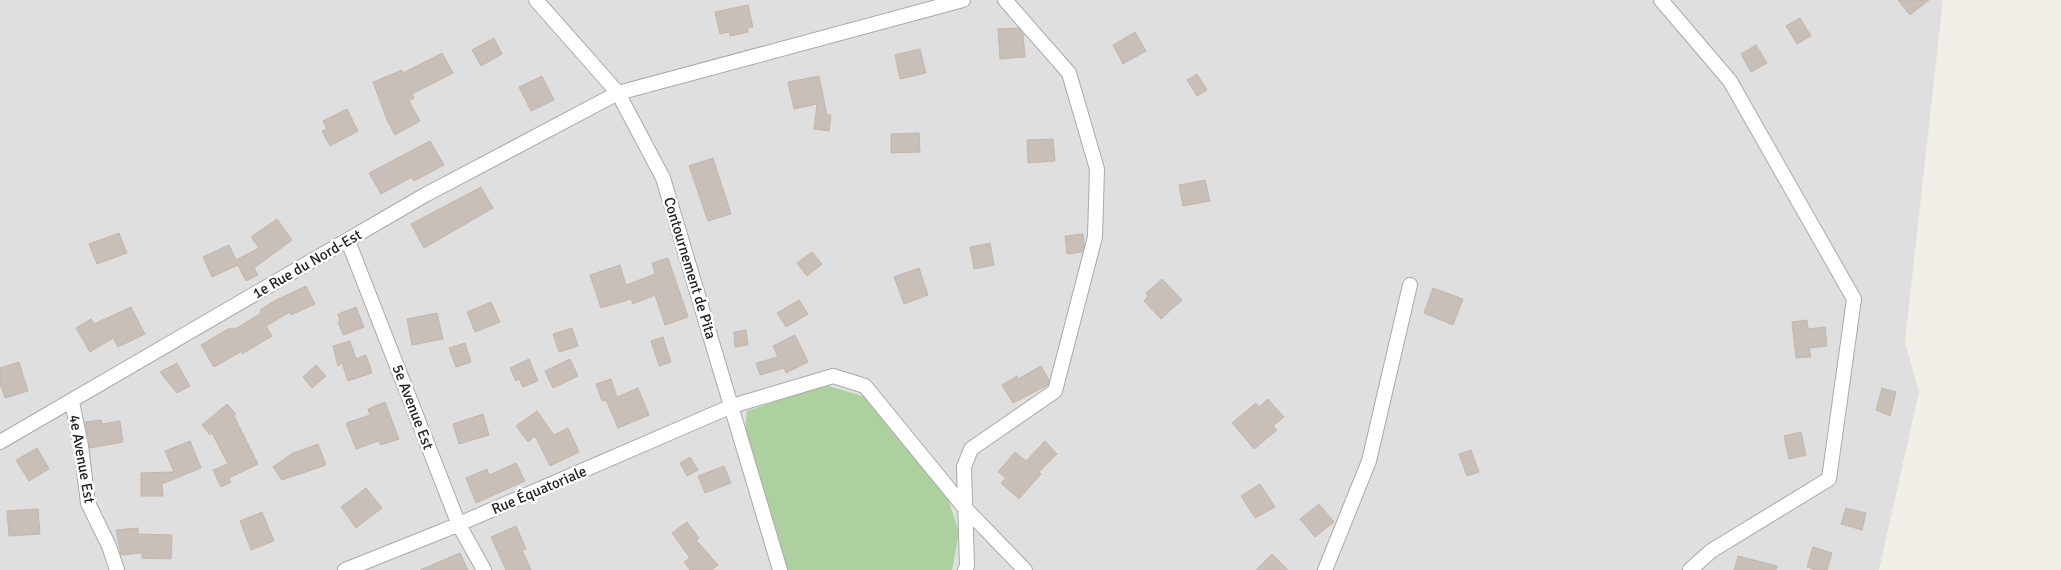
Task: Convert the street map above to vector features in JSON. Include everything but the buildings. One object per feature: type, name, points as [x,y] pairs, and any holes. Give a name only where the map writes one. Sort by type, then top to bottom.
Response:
[{"type":"street","name":"Contournement de Pita","points":[[536,0],[618,93],[663,178],[780,570]]},
{"type":"street","name":"1e Rue du Nord-Est","points":[[0,442],[72,402],[425,195],[618,93],[963,0]]},
{"type":"street","points":[[965,570],[967,566],[964,467],[971,450],[1055,390],[1095,237],[1097,169],[1069,72],[1005,0]]},
{"type":"street","points":[[1660,0],[1730,81],[1854,299],[1829,479],[1711,551],[1690,570]]},
{"type":"street","name":"5e Avenue Est","points":[[348,241],[459,525],[484,570]]},
{"type":"street","points":[[1325,570],[1369,461],[1410,285]]},
{"type":"street","name":"Rue Équatoriale","points":[[345,570],[459,525],[732,406],[832,376],[865,386],[964,506],[1025,570]]},
{"type":"street","name":"4e Avenue Est","points":[[72,402],[81,446],[88,503],[109,546],[117,570]]},
{"type":"shaded area","points":[[0,0],[1943,0],[1905,342],[1919,392],[1879,570],[0,570]]},
{"type":"green space","points":[[825,385],[869,398],[946,493],[959,532],[952,570],[785,570],[745,432],[747,411]]}]
